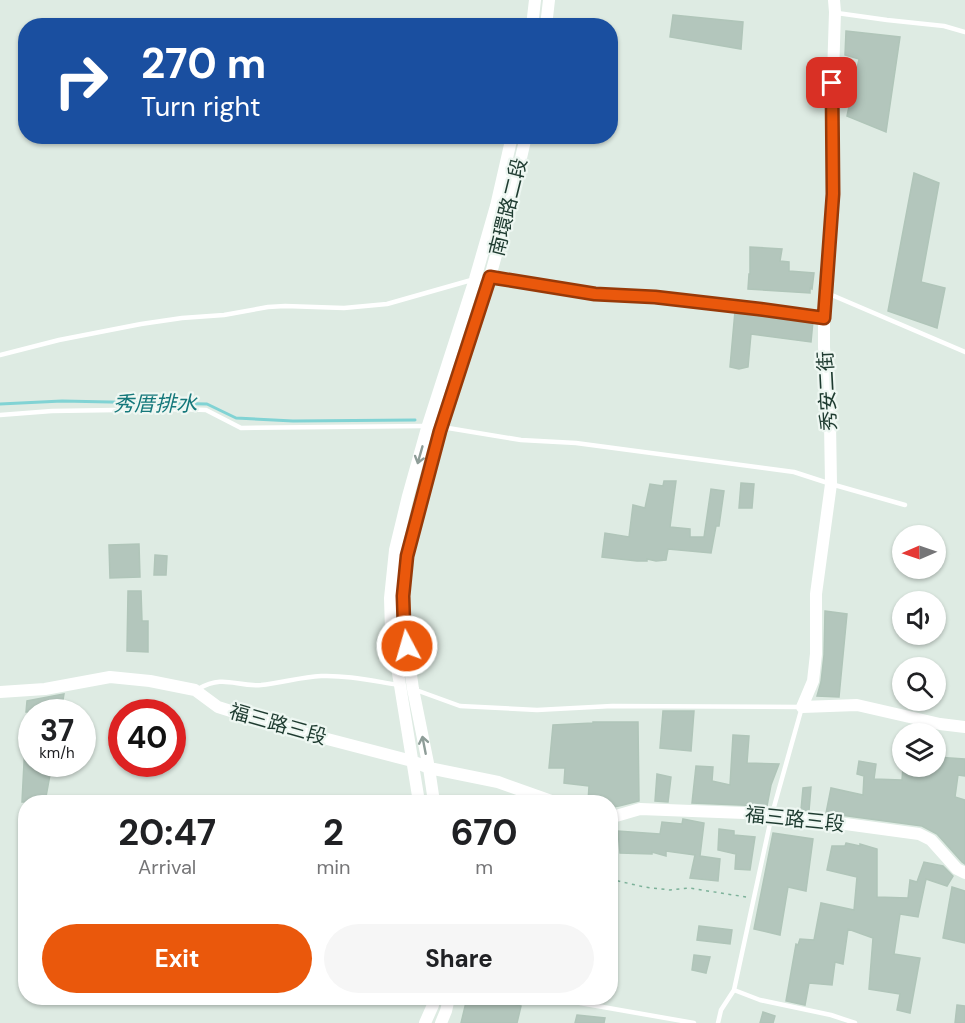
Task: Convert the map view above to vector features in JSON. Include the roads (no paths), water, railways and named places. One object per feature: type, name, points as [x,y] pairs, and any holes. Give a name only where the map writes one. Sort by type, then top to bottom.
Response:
[{"type":"street","points":[[533,18],[535,0]]},
{"type":"street","points":[[547,18],[549,0]]},
{"type":"street","name":"秀安二街","points":[[802,707],[813,681],[816,654],[816,594],[831,484],[824,318],[833,194],[834,6]]},
{"type":"street","name":"南環路二段","points":[[418,795],[391,630],[390,598],[395,550],[428,426],[496,206],[510,144]]},
{"type":"street","name":"南環路二段","points":[[433,795],[413,689],[404,625],[403,596],[407,556],[442,427],[490,277],[524,144]]},
{"type":"street","name":"福三路三段","points":[[0,692],[45,689],[110,677],[150,681],[195,690],[218,707],[285,729],[412,761],[429,768],[498,782],[534,795]]},
{"type":"street","points":[[802,707],[857,705],[940,724],[965,727]]},
{"type":"street","name":"福三路三段","points":[[618,814],[640,809],[772,814],[919,834],[931,840],[957,869],[965,873]]},
{"type":"street","points":[[425,1023],[433,1005]]},
{"type":"street","points":[[441,1023],[447,1005]]},
{"type":"lane","points":[[834,6],[887,20],[944,26],[965,32]]},
{"type":"lane","points":[[0,355],[59,340],[182,318],[224,315],[268,307],[344,308],[387,304],[475,279],[490,277],[595,294],[655,297],[824,318]]},
{"type":"lane","points":[[826,293],[965,352]]},
{"type":"lane","points":[[0,415],[52,411],[180,409],[206,410],[241,428],[442,427],[521,440],[576,443],[794,472],[905,505]]},
{"type":"lane","points":[[195,690],[206,684],[223,680],[260,685],[321,676],[351,677],[399,685],[460,706],[537,710],[612,706],[802,707],[772,814],[734,990],[721,1010],[718,1023]]},
{"type":"lane","points":[[734,990],[760,1000],[831,1015],[852,1022]]},
{"type":"lane","points":[[591,1005],[694,1023]]},
{"type":"waterway","name":"秀厝排水","points":[[0,404],[62,401],[207,404],[236,418],[293,421],[415,420]]}]
